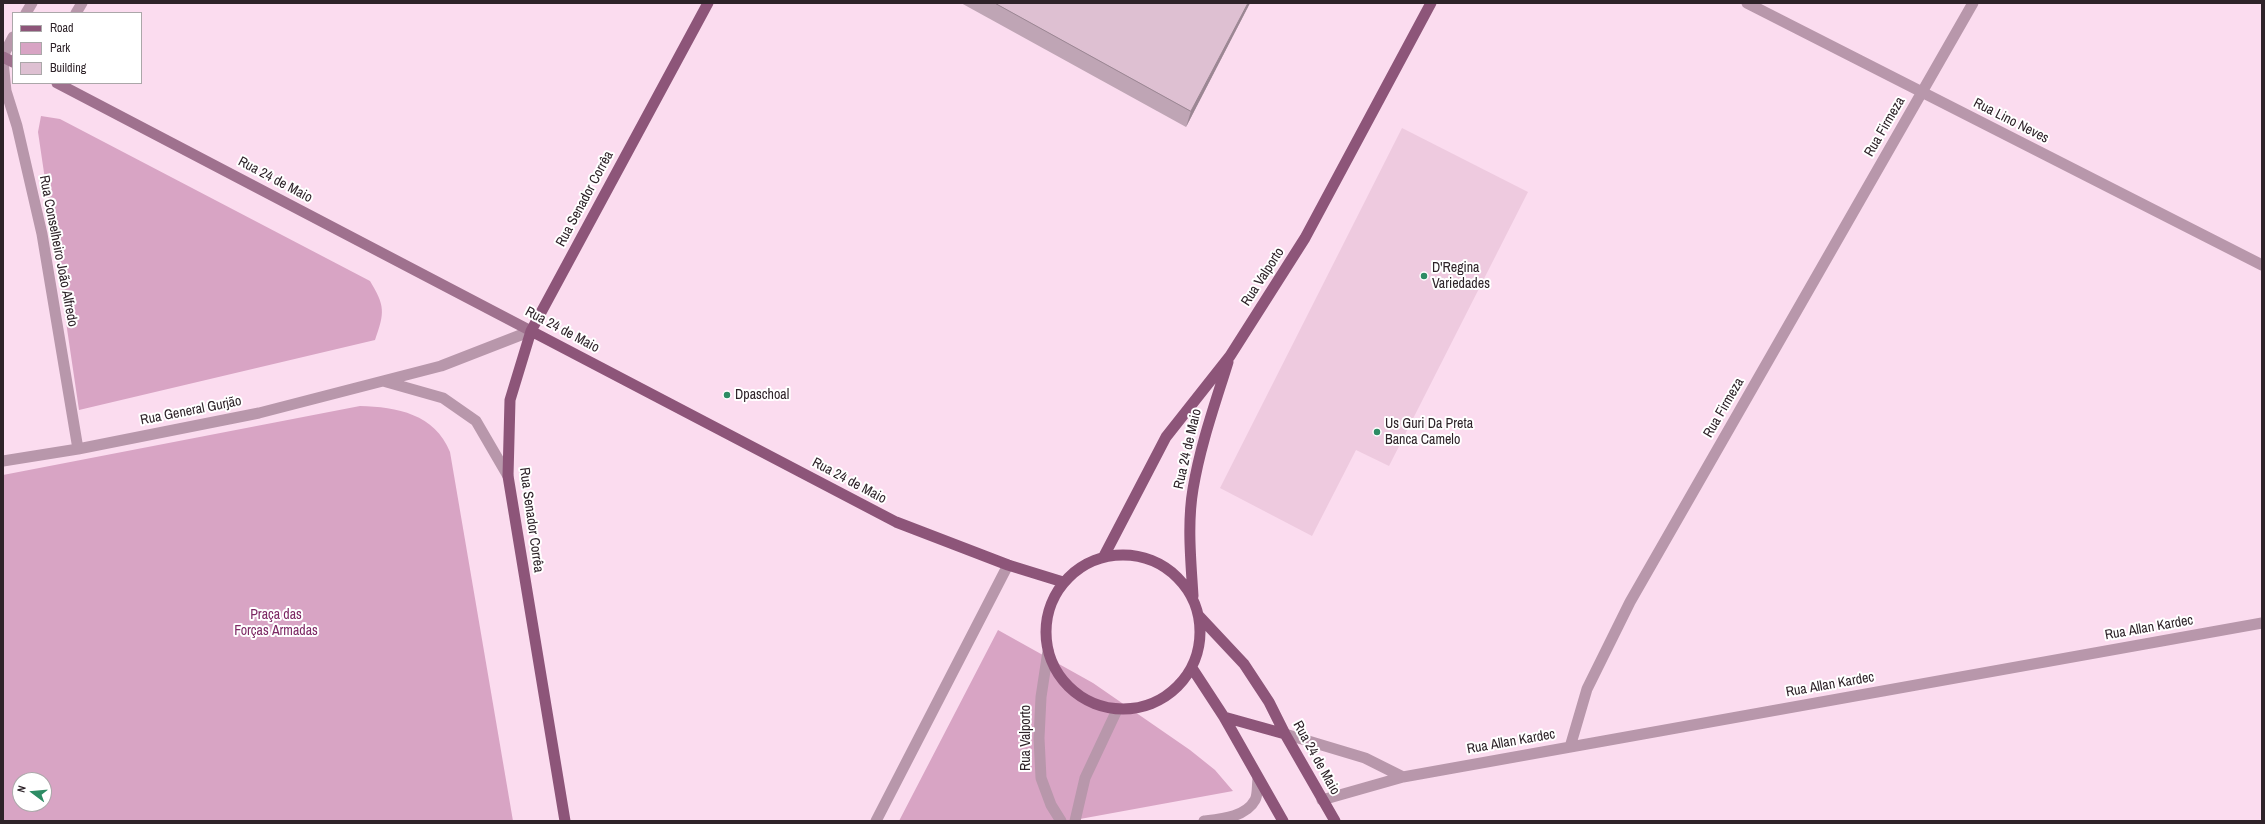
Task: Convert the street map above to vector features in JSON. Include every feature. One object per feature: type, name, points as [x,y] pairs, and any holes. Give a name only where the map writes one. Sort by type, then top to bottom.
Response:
[{"type":"main road","name":"Rua Senador Corrêa","points":[[565,821],[508,476],[510,400],[531,331],[708,3]]},
{"type":"main road","name":"Rua Valporto","points":[[1104,556],[1166,437],[1230,356],[1305,238],[1431,3]]},
{"type":"main road","points":[[3,56],[12,61]]},
{"type":"main road","name":"Rua 24 de Maio","points":[[58,84],[896,522],[1008,565],[1063,582]]},
{"type":"main road","name":"Rua 24 de Maio","points":[[1194,599],[1183,582],[1169,569],[1152,559],[1128,554],[1104,556],[1082,566],[1063,582],[1051,603],[1046,627],[1048,651],[1057,673],[1073,691],[1094,704],[1117,710],[1141,707],[1164,698],[1182,682],[1192,668],[1198,651],[1201,634],[1199,616],[1194,599],[1190,545],[1192,490],[1208,426],[1230,356]]},
{"type":"main road","name":"Rua 24 de Maio","points":[[1199,616],[1244,664],[1269,702],[1285,734],[1335,821]]},
{"type":"main road","points":[[1192,668],[1224,717],[1258,779],[1284,821]]},
{"type":"main road","points":[[1224,717],[1285,734]]},
{"type":"street","points":[[27,12],[32,3]]},
{"type":"street","points":[[77,12],[82,3]]},
{"type":"street","name":"Rua Lino Neves","points":[[1747,3],[1922,93],[2261,263]]},
{"type":"street","name":"Rua Firmeza","points":[[1570,747],[1587,689],[1630,602],[1973,3]]},
{"type":"street","points":[[3,56],[12,39]]},
{"type":"street","name":"Rua Conselheiro João Alfredo","points":[[3,61],[6,91],[17,126],[42,234],[78,448]]},
{"type":"street","name":"Rua General Gurjão","points":[[3,461],[260,413],[441,366],[531,331]]},
{"type":"street","points":[[383,380],[443,398],[476,421],[508,476]]},
{"type":"street","points":[[876,821],[1008,565]]},
{"type":"street","name":"Rua Allan Kardec","points":[[1322,800],[1403,777],[2262,623]]},
{"type":"street","name":"Rua Valporto","points":[[1048,651],[1041,697],[1039,738],[1041,778],[1051,805],[1061,821]]},
{"type":"street","points":[[1076,821],[1085,778],[1117,710]]},
{"type":"street","points":[[1285,734],[1365,758],[1403,777]]},
{"type":"street","points":[[1204,821],[1228,818],[1244,810],[1255,800],[1258,779]]},
{"type":"shaded area","points":[[1402,128],[1528,192],[1389,466],[1356,450],[1312,536],[1220,488]]},
{"type":"green space","points":[[41,116],[60,119],[370,281],[379,297],[382,309],[381,322],[375,340],[79,410],[38,132]]},
{"type":"green space","name":"Praça das Forças Armadas","points":[[360,406],[388,408],[401,411],[425,421],[435,429],[443,439],[450,452],[513,821],[3,821],[3,475]]},
{"type":"green space","points":[[998,630],[1093,683],[1190,750],[1215,770],[1233,791],[1069,821],[899,821]]},
{"type":"building","points":[[995,3],[1248,3],[1191,111]]},
{"type":"place","name":"D'Regina Variedades","points":[[1424,276]]},
{"type":"place","name":"Dpaschoal","points":[[727,395]]},
{"type":"place","name":"Us Guri Da Preta Banca Camelo","points":[[1377,432]]}]
